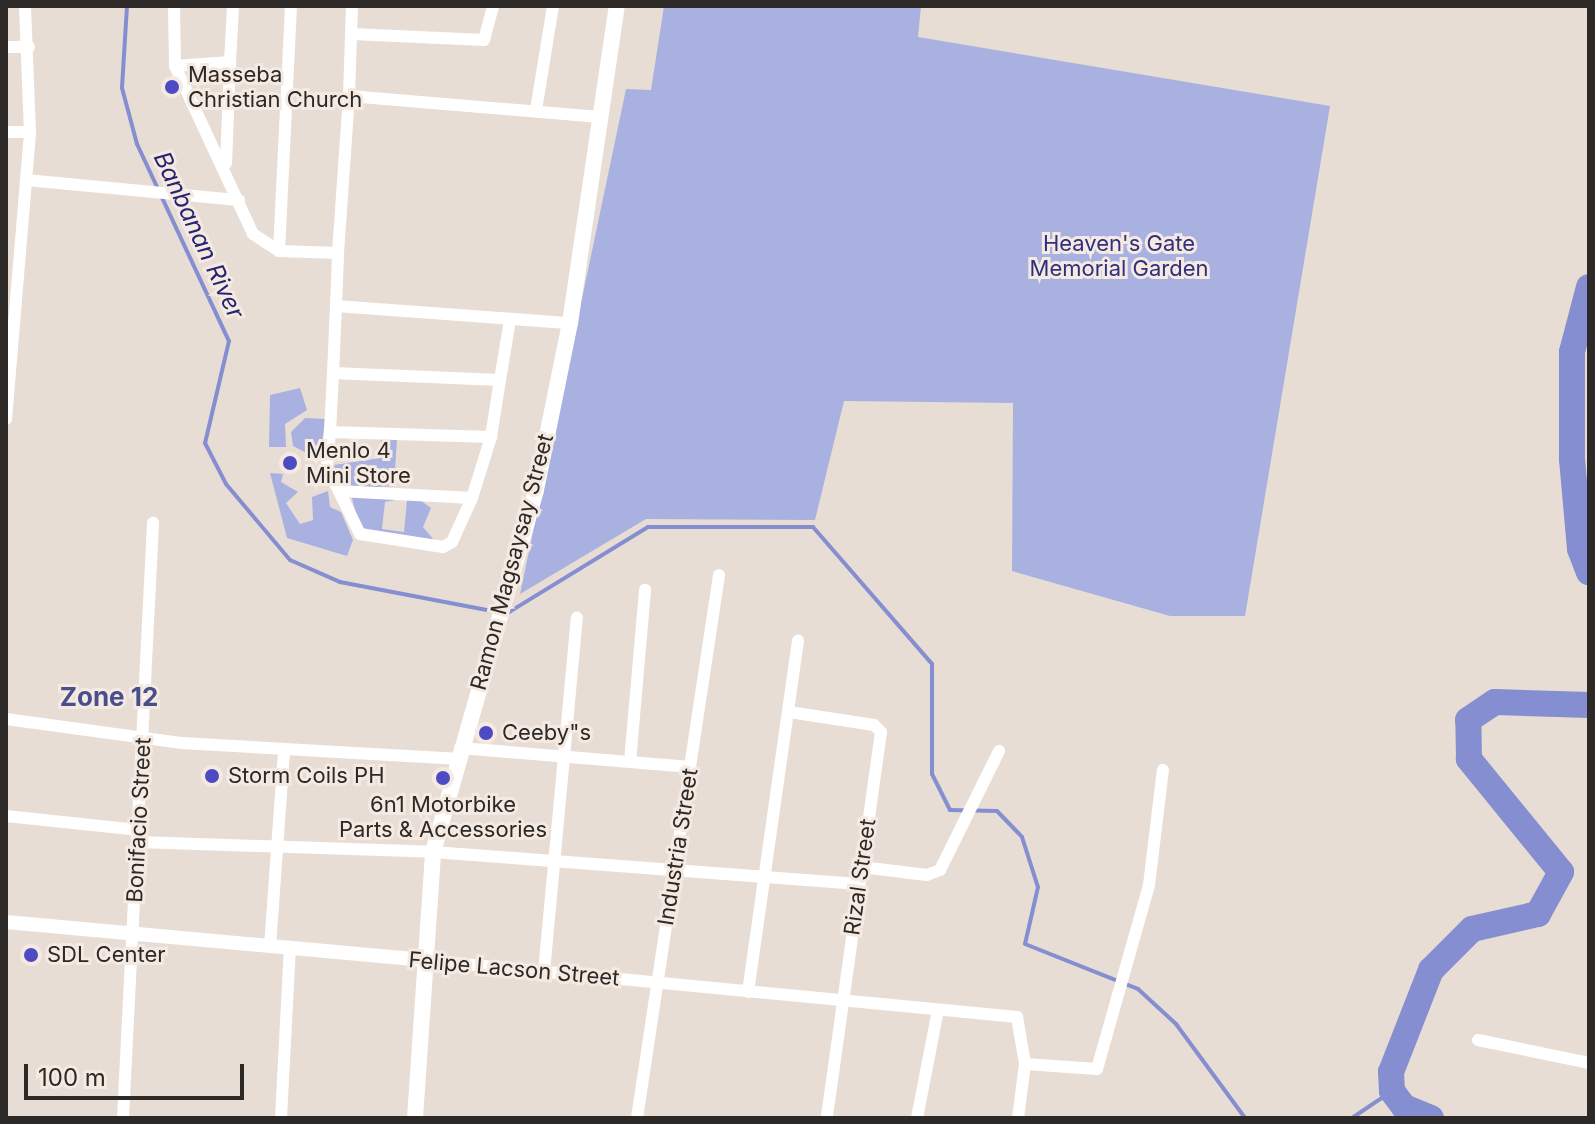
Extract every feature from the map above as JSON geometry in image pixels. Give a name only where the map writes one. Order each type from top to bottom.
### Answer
[{"type":"main road","name":"Ramon Magsaysay Street","points":[[415,1118],[421,960],[433,852],[458,754],[536,490],[570,323],[617,6]]},
{"type":"street","points":[[6,419],[30,132],[25,6]]},
{"type":"street","points":[[174,6],[175,66],[258,241],[279,251],[338,253]]},
{"type":"street","points":[[225,166],[233,6]]},
{"type":"street","points":[[279,251],[291,6]]},
{"type":"street","points":[[352,6],[327,470],[360,534],[443,547],[452,542],[472,498],[491,437],[510,320]]},
{"type":"street","points":[[352,34],[484,40],[493,6]]},
{"type":"street","points":[[536,110],[553,6]]},
{"type":"street","points":[[6,47],[29,47]]},
{"type":"street","points":[[175,66],[230,62]]},
{"type":"street","points":[[349,96],[600,117]]},
{"type":"street","points":[[6,132],[30,132]]},
{"type":"street","points":[[26,180],[239,200]]},
{"type":"street","points":[[336,306],[570,323]]},
{"type":"street","points":[[333,373],[500,380]]},
{"type":"street","points":[[330,432],[491,437]]},
{"type":"street","points":[[339,491],[472,498]]},
{"type":"street","name":"Bonifacio Street","points":[[123,1118],[153,523]]},
{"type":"street","name":"Industria Street","points":[[637,1118],[719,575]]},
{"type":"street","points":[[630,762],[645,590]]},
{"type":"street","points":[[544,972],[577,618]]},
{"type":"street","points":[[748,992],[798,641]]},
{"type":"street","name":"Rizal Street","points":[[789,712],[879,727],[827,1118]]},
{"type":"street","points":[[6,719],[142,738],[284,751],[564,757],[690,767]]},
{"type":"street","points":[[270,947],[284,751]]},
{"type":"street","points":[[862,867],[935,875],[967,820],[999,751]]},
{"type":"street","points":[[1018,1118],[1025,1064],[1096,1072],[1127,976],[1157,844],[1163,770]]},
{"type":"street","points":[[6,816],[139,836],[279,849],[433,852],[859,884]]},
{"type":"street","name":"Felipe Lacson Street","points":[[6,922],[1022,1020],[1025,1064]]},
{"type":"street","points":[[281,1118],[290,948]]},
{"type":"street","points":[[917,1118],[938,1010]]},
{"type":"street","points":[[1478,1040],[1589,1063]]},
{"type":"green space","name":"Heaven's Gate Memorial Garden","points":[[664,6],[921,6],[918,37],[1330,106],[1245,616],[1170,616],[1012,571],[1013,403],[844,401],[815,520],[646,519],[520,594],[626,89],[651,90]]},
{"type":"green space","points":[[300,388],[307,410],[285,424],[286,447],[269,447],[270,395]]},
{"type":"green space","points":[[305,418],[325,419],[320,460],[293,446],[291,432]]},
{"type":"green space","points":[[381,436],[397,439],[394,486],[341,489],[334,465],[381,458]]},
{"type":"green space","points":[[270,473],[283,474],[281,482],[298,492],[286,503],[300,524],[313,520],[312,497],[328,491],[330,507],[341,512],[353,540],[347,556],[287,538]]},
{"type":"green space","points":[[351,495],[405,498],[385,502],[382,529],[404,532],[407,500],[420,500],[431,508],[423,527],[434,540],[361,532]]},
{"type":"waterway","name":"Banbanan River","points":[[127,6],[122,88],[137,144],[229,341],[205,443],[226,484],[290,560],[340,582],[497,612]]},
{"type":"waterway","points":[[1589,287],[1572,352],[1572,459],[1580,549],[1589,572]]},
{"type":"waterway","name":"Banbanan River","points":[[506,614],[648,527],[813,527],[932,664],[932,774],[950,810],[997,811],[1022,837],[1038,887],[1025,944],[1138,989],[1176,1024],[1245,1118]]},
{"type":"waterway","points":[[1431,1118],[1404,1107],[1392,1091],[1391,1072],[1431,970],[1472,929],[1538,914],[1561,872],[1469,759],[1468,720],[1495,702],[1589,705]]},
{"type":"waterway","name":"Banbanan River","points":[[1352,1118],[1392,1091]]},
{"type":"place","name":"Masseba Christian Church","points":[[172,87]]},
{"type":"place","name":"Menlo 4 Mini Store","points":[[290,463]]},
{"type":"place","name":"Ceeby\"s","points":[[486,733]]},
{"type":"place","name":"Storm Coils PH","points":[[212,776]]},
{"type":"place","name":"6n1 Motorbike Parts & Accessories","points":[[443,778]]},
{"type":"place","name":"SDL Center","points":[[31,955]]},
{"type":"district","name":"Zone 12","points":[[109,697]]}]
